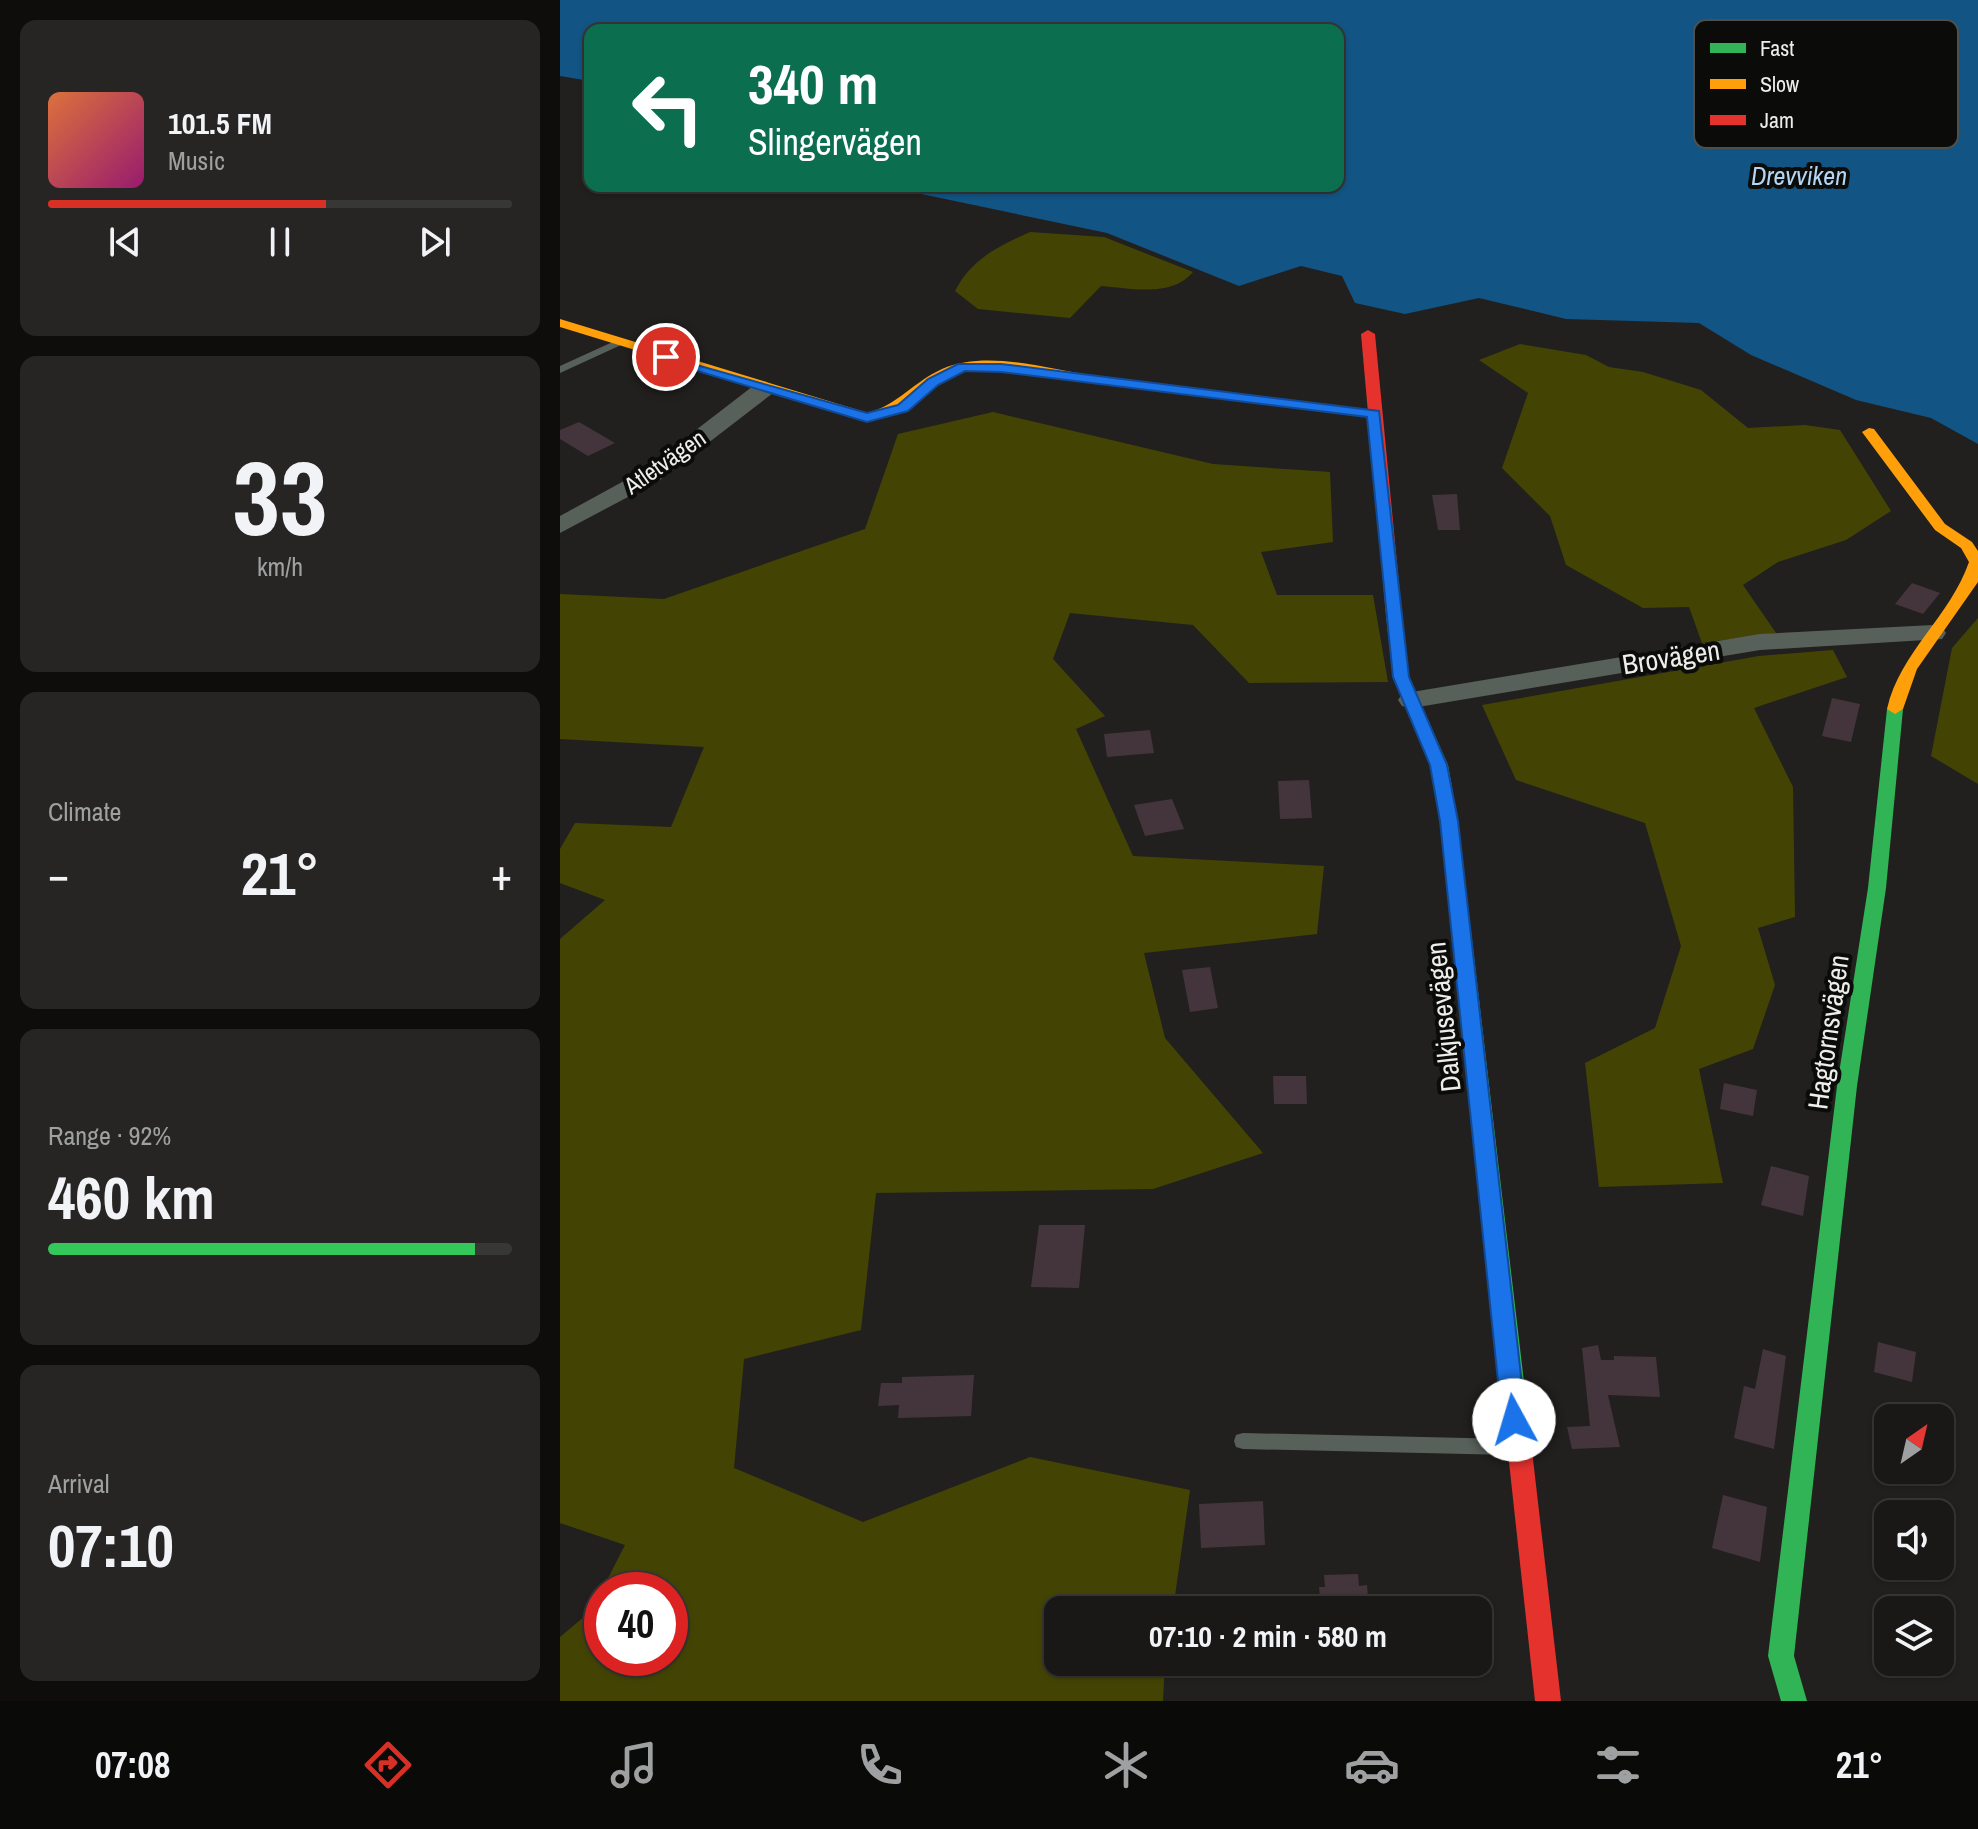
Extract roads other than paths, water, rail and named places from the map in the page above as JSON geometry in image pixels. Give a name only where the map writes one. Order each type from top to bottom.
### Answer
[{"type":"street","points":[[560,323],[617,343],[867,417],[903,408],[933,382],[962,367],[1001,368],[1374,414]]},
{"type":"street","name":"Dalkjusevägen","points":[[1368,334],[1401,677],[1439,765],[1449,821],[1517,1448],[1548,1701]]},
{"type":"street","name":"Atletvägen","points":[[560,526],[652,475],[765,388]]},
{"type":"street","name":"Hagtornsvägen","points":[[1794,1701],[1781,1656],[1847,1086],[1877,888],[1897,691],[1933,633],[1972,585],[1977,562],[1967,545],[1940,527],[1869,432]]},
{"type":"street","name":"Brovägen","points":[[1412,700],[1760,642],[1933,633]]},
{"type":"lane","points":[[560,370],[617,343]]},
{"type":"lane","points":[[1243,1441],[1517,1448]]},
{"type":"water","name":"Drevviken","points":[[560,0],[1978,0],[1978,444],[1931,418],[1856,400],[1751,355],[1699,323],[1566,319],[1479,298],[1405,314],[1355,303],[1342,276],[1301,266],[1239,286],[1107,233],[912,192],[1344,192],[1344,24],[584,24],[584,80],[560,76]]}]
